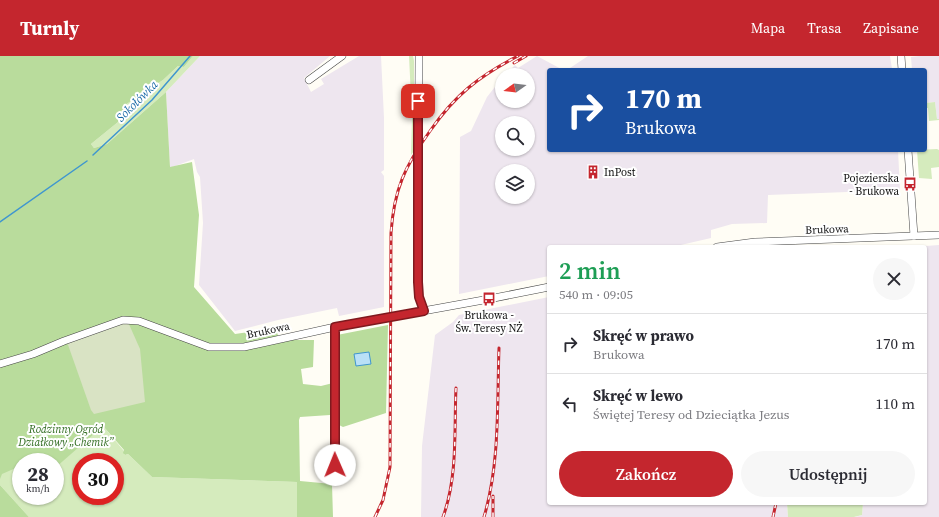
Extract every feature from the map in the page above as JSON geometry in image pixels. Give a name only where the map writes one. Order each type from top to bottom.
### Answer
[{"type":"street","points":[[308,80],[342,56]]},
{"type":"street","points":[[419,56],[418,282],[419,297],[424,311]]},
{"type":"street","points":[[901,56],[902,68]]},
{"type":"street","points":[[908,152],[914,236]]},
{"type":"street","name":"Brukowa","points":[[732,245],[755,242],[939,235]]},
{"type":"street","name":"Brukowa","points":[[0,364],[33,354],[64,341],[123,320],[138,321],[209,347],[244,347],[335,327],[547,287]]},
{"type":"street","points":[[335,327],[335,479]]},
{"type":"shaded area","points":[[200,56],[330,56],[304,78],[311,92],[324,84],[321,79],[359,56],[381,56],[384,118],[384,170],[381,172],[384,176],[384,307],[339,316],[337,308],[278,320],[235,331],[199,285],[203,223],[200,177],[197,172],[194,159],[170,168],[166,92]]},
{"type":"shaded area","points":[[537,56],[559,68],[547,68],[547,152],[898,152],[900,190],[768,195],[767,223],[732,224],[711,230],[711,238],[681,245],[547,245],[547,276],[459,294],[460,137],[471,131],[487,97],[495,87],[495,108],[535,108],[535,68],[518,68]]},
{"type":"shaded area","points":[[588,56],[890,56],[892,68],[570,68]]},
{"type":"shaded area","points":[[939,56],[939,119],[937,119],[935,102],[927,103],[927,68],[912,68],[911,57]]},
{"type":"shaded area","points":[[939,245],[939,517],[855,517],[862,515],[863,505],[927,505],[927,246]]},
{"type":"shaded area","points":[[547,297],[547,505],[787,505],[788,517],[421,517],[422,446],[435,335],[453,322],[459,315]]},
{"type":"green space","points":[[0,56],[193,56],[184,67],[178,66],[163,80],[125,105],[127,111],[123,118],[91,144],[94,148],[107,144],[166,92],[170,167],[192,162],[199,215],[194,287],[235,334],[276,328],[279,340],[314,340],[313,367],[301,369],[303,384],[321,386],[337,382],[337,335],[388,325],[386,413],[343,427],[337,424],[337,419],[330,415],[300,417],[300,481],[332,484],[333,517],[297,517],[297,482],[152,477],[128,454],[125,455],[123,453],[124,450],[103,426],[64,460],[64,453],[12,453],[12,470],[2,474],[0,479]]},
{"type":"green space","points":[[193,56],[200,56],[166,92],[107,144],[94,148],[91,144],[123,118],[125,105],[163,80],[178,66],[184,67]]},
{"type":"green space","points":[[409,56],[413,56],[414,61],[414,151],[411,155],[412,118]]},
{"type":"green space","points":[[935,102],[937,119],[939,120],[929,121],[927,103]]},
{"type":"green space","points":[[927,150],[939,150],[939,167],[931,168],[932,179],[919,178],[917,152],[927,152]]},
{"type":"green space","points":[[128,322],[140,349],[145,402],[94,414],[91,410],[67,342],[111,326]]},
{"type":"green space","name":"Rodzinny Ogród Działkowy „Chemik”","points":[[0,425],[103,426],[124,451],[124,453],[72,453],[72,505],[124,505],[124,454],[128,454],[152,477],[297,482],[297,517],[29,517],[18,505],[64,505],[64,453],[12,453],[12,498],[0,485]]},
{"type":"green space","points":[[0,485],[12,498],[12,505],[18,505],[29,517],[0,517]]},
{"type":"green space","points":[[787,505],[863,505],[862,515],[854,517],[788,517]]},
{"type":"water","points":[[369,352],[371,364],[356,366],[354,354]]},
{"type":"waterway","name":"Sokołówka","points":[[93,155],[152,100],[190,56]]},
{"type":"waterway","name":"Sokołówka","points":[[0,222],[87,161]]},
{"type":"railway","points":[[375,517],[383,500],[390,467],[391,233],[398,191],[407,167],[439,118],[459,97],[480,79],[504,63],[518,56]]},
{"type":"railway","points":[[514,63],[526,56]]},
{"type":"railway","points":[[484,517],[493,476],[497,433],[499,348]]},
{"type":"railway","points":[[443,517],[448,501],[453,469],[456,388]]},
{"type":"railway","points":[[493,496],[493,517]]},
{"type":"railway","points":[[773,517],[776,505]]},
{"type":"place","name":"InPost","points":[[593,172]]},
{"type":"place","name":"Pojezierska - Brukowa","points":[[910,184]]},
{"type":"place","name":"Brukowa - Św. Teresy NŻ","points":[[489,299]]},
{"type":"route","points":[[335,465],[335,327],[424,311],[419,297],[418,282],[418,101]]}]
